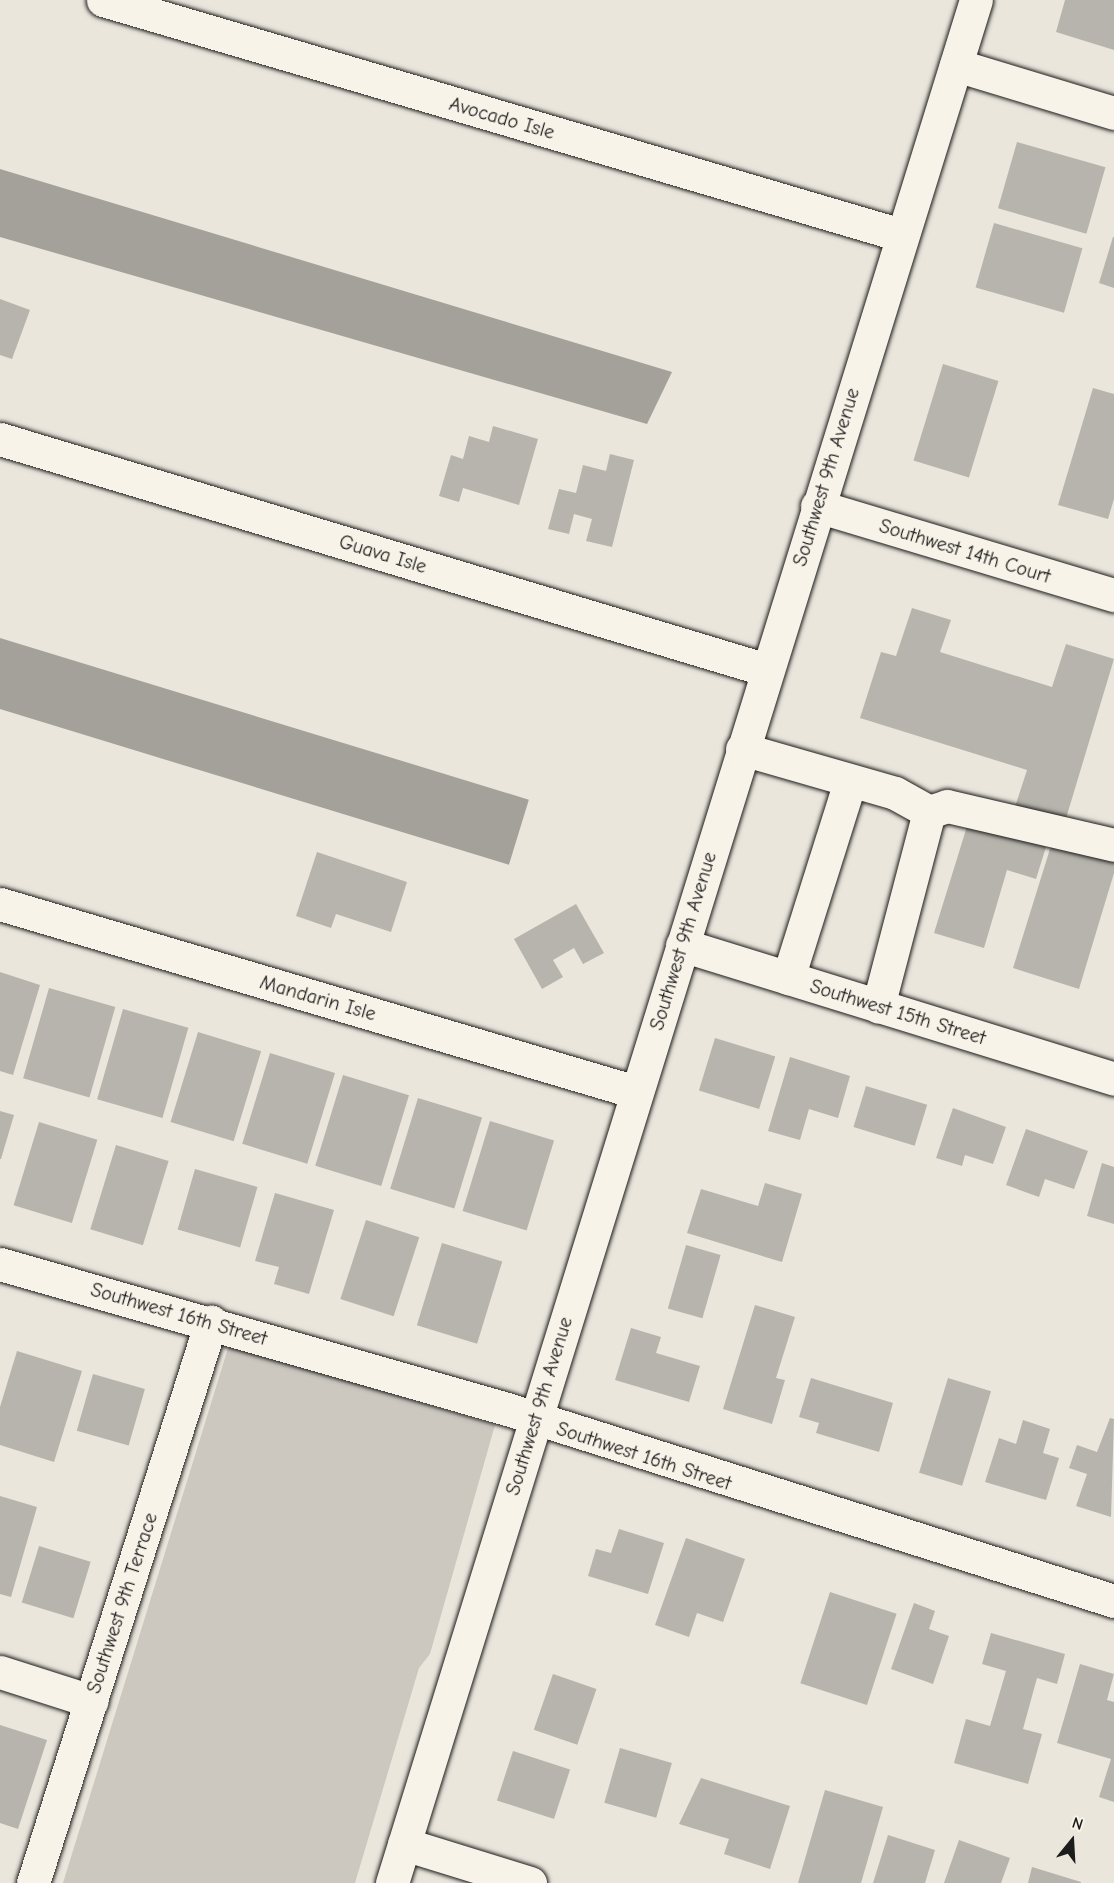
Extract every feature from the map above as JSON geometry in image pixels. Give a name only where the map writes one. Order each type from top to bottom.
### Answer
[{"type":"street","name":"Avocado Isle","points":[[103,0],[901,235]]},
{"type":"street","name":"Southwest 9th Avenue","points":[[392,1883],[901,235],[976,0]]},
{"type":"street","points":[[956,65],[1114,113]]},
{"type":"street","name":"Guava Isle","points":[[0,439],[767,670]]},
{"type":"street","name":"Southwest 14th Court","points":[[817,506],[1114,595]]},
{"type":"street","points":[[742,749],[895,793],[929,812],[947,806],[1114,845]]},
{"type":"street","points":[[788,978],[850,781]]},
{"type":"street","points":[[878,1006],[929,812]]},
{"type":"street","name":"Mandarin Isle","points":[[0,904],[636,1092]]},
{"type":"street","name":"Southwest 15th Street","points":[[682,945],[1114,1079]]},
{"type":"street","name":"Southwest 16th Street","points":[[0,1264],[212,1322],[535,1420],[1114,1601]]},
{"type":"street","name":"Southwest 9th Terrace","points":[[33,1883],[212,1322]]},
{"type":"street","points":[[0,1672],[91,1701]]},
{"type":"street","points":[[404,1844],[530,1883]]},
{"type":"shaded area","points":[[0,169],[672,372],[647,424],[0,237]]},
{"type":"shaded area","points":[[0,638],[529,800],[509,865],[0,709]]},
{"type":"shaded area","points":[[229,1345],[495,1425],[430,1654],[419,1668],[355,1883],[63,1883]]},
{"type":"building","points":[[1065,0],[1114,0],[1114,50],[1056,32]]},
{"type":"building","points":[[1017,142],[1105,167],[1086,234],[998,208]]},
{"type":"building","points":[[994,223],[1082,248],[1064,313],[976,287]]},
{"type":"building","points":[[1114,237],[1114,288],[1099,283]]},
{"type":"building","points":[[0,299],[30,310],[12,359],[0,355]]},
{"type":"building","points":[[943,364],[998,381],[969,478],[913,461]]},
{"type":"building","points":[[1093,388],[1114,394],[1114,499],[1108,519],[1058,505]]},
{"type":"building","points":[[493,426],[538,439],[519,505],[463,488],[459,502],[439,496],[451,455],[463,459],[469,436],[489,442]]},
{"type":"building","points":[[610,454],[634,460],[612,547],[586,541],[592,519],[574,514],[569,534],[548,529],[559,489],[576,493],[583,465],[606,471]]},
{"type":"building","points":[[912,608],[951,620],[940,652],[1052,687],[1066,644],[1114,659],[1064,825],[1014,810],[1027,770],[860,718],[881,652],[896,656]]},
{"type":"building","points":[[968,823],[1046,847],[1036,879],[1007,870],[984,948],[934,933]]},
{"type":"building","points":[[1054,836],[1114,854],[1114,873],[1079,989],[1013,968]]},
{"type":"building","points":[[317,852],[407,882],[391,932],[336,914],[331,928],[296,916]]},
{"type":"building","points":[[576,904],[604,953],[583,964],[574,948],[553,960],[563,977],[542,989],[514,939]]},
{"type":"building","points":[[0,972],[40,985],[13,1075],[0,1071]]},
{"type":"building","points":[[49,988],[115,1007],[89,1097],[23,1078]]},
{"type":"building","points":[[123,1009],[188,1028],[162,1118],[97,1099]]},
{"type":"building","points":[[198,1032],[261,1051],[234,1141],[171,1122]]},
{"type":"building","points":[[715,1038],[775,1056],[759,1109],[699,1091]]},
{"type":"building","points":[[270,1053],[335,1073],[307,1164],[242,1144]]},
{"type":"building","points":[[790,1057],[850,1076],[838,1118],[809,1109],[800,1140],[768,1131]]},
{"type":"building","points":[[343,1075],[409,1095],[381,1186],[315,1166]]},
{"type":"building","points":[[866,1086],[927,1105],[915,1146],[853,1127]]},
{"type":"building","points":[[418,1098],[482,1118],[454,1208],[390,1189]]},
{"type":"building","points":[[953,1108],[1006,1127],[993,1164],[965,1155],[962,1166],[936,1158]]},
{"type":"building","points":[[0,1111],[14,1115],[1,1159],[0,1159]]},
{"type":"building","points":[[490,1121],[554,1141],[527,1230],[463,1211]]},
{"type":"building","points":[[39,1122],[97,1140],[72,1223],[14,1205]]},
{"type":"building","points":[[1026,1129],[1088,1151],[1074,1189],[1045,1179],[1039,1197],[1006,1185]]},
{"type":"building","points":[[116,1145],[169,1161],[143,1245],[90,1229]]},
{"type":"building","points":[[1102,1163],[1114,1167],[1114,1224],[1087,1216]]},
{"type":"building","points":[[195,1169],[257,1187],[240,1247],[178,1230]]},
{"type":"building","points":[[765,1183],[802,1194],[782,1262],[687,1233],[701,1189],[758,1206]]},
{"type":"building","points":[[275,1193],[334,1210],[309,1294],[274,1284],[279,1267],[255,1261]]},
{"type":"building","points":[[366,1220],[419,1237],[394,1316],[340,1299]]},
{"type":"building","points":[[442,1243],[502,1261],[477,1344],[417,1325]]},
{"type":"building","points":[[686,1245],[721,1255],[702,1318],[668,1308]]},
{"type":"building","points":[[755,1305],[795,1317],[776,1378],[785,1380],[772,1424],[723,1409]]},
{"type":"building","points":[[631,1328],[661,1337],[656,1353],[700,1366],[689,1402],[615,1380]]},
{"type":"building","points":[[17,1351],[82,1371],[54,1462],[0,1445],[0,1407]]},
{"type":"building","points":[[93,1374],[145,1389],[129,1446],[77,1431]]},
{"type":"building","points":[[811,1378],[893,1403],[879,1452],[816,1433],[819,1423],[799,1417]]},
{"type":"building","points":[[948,1378],[991,1391],[962,1486],[919,1473]]},
{"type":"building","points":[[1110,1418],[1114,1419],[1111,1517],[1076,1506],[1087,1474],[1069,1468],[1077,1445],[1097,1452]]},
{"type":"building","points":[[1023,1420],[1050,1429],[1043,1453],[1059,1458],[1046,1500],[985,1482],[999,1438],[1016,1444]]},
{"type":"building","points":[[0,1496],[37,1507],[11,1597],[0,1594]]},
{"type":"building","points":[[619,1529],[664,1543],[648,1594],[588,1576],[596,1549],[611,1553]]},
{"type":"building","points":[[686,1538],[745,1559],[723,1622],[697,1613],[689,1637],[655,1625]]},
{"type":"building","points":[[39,1546],[91,1562],[73,1618],[22,1602]]},
{"type":"building","points":[[830,1592],[897,1614],[867,1705],[800,1683]]},
{"type":"building","points":[[914,1603],[935,1611],[929,1629],[949,1636],[933,1684],[891,1669]]},
{"type":"building","points":[[991,1633],[1065,1654],[1057,1684],[1037,1678],[1023,1729],[1042,1734],[1028,1784],[954,1763],[966,1719],[990,1726],[1006,1671],[982,1664]]},
{"type":"building","points":[[1080,1664],[1114,1674],[1107,1700],[1114,1702],[1114,1802],[1099,1797],[1111,1759],[1057,1743]]},
{"type":"building","points":[[553,1674],[596,1689],[577,1745],[534,1730]]},
{"type":"building","points":[[0,1725],[47,1740],[18,1829],[0,1823]]},
{"type":"building","points":[[620,1748],[672,1763],[656,1818],[604,1803]]},
{"type":"building","points":[[513,1751],[570,1770],[554,1819],[497,1800]]},
{"type":"building","points":[[701,1778],[790,1806],[770,1869],[724,1854],[729,1839],[679,1824]]},
{"type":"building","points":[[825,1790],[883,1807],[861,1883],[798,1883]]},
{"type":"building","points":[[888,1835],[935,1850],[925,1883],[873,1883]]},
{"type":"building","points":[[959,1840],[1010,1858],[1001,1883],[944,1883]]},
{"type":"building","points":[[1032,1867],[1081,1882],[1081,1883],[1028,1883]]}]
